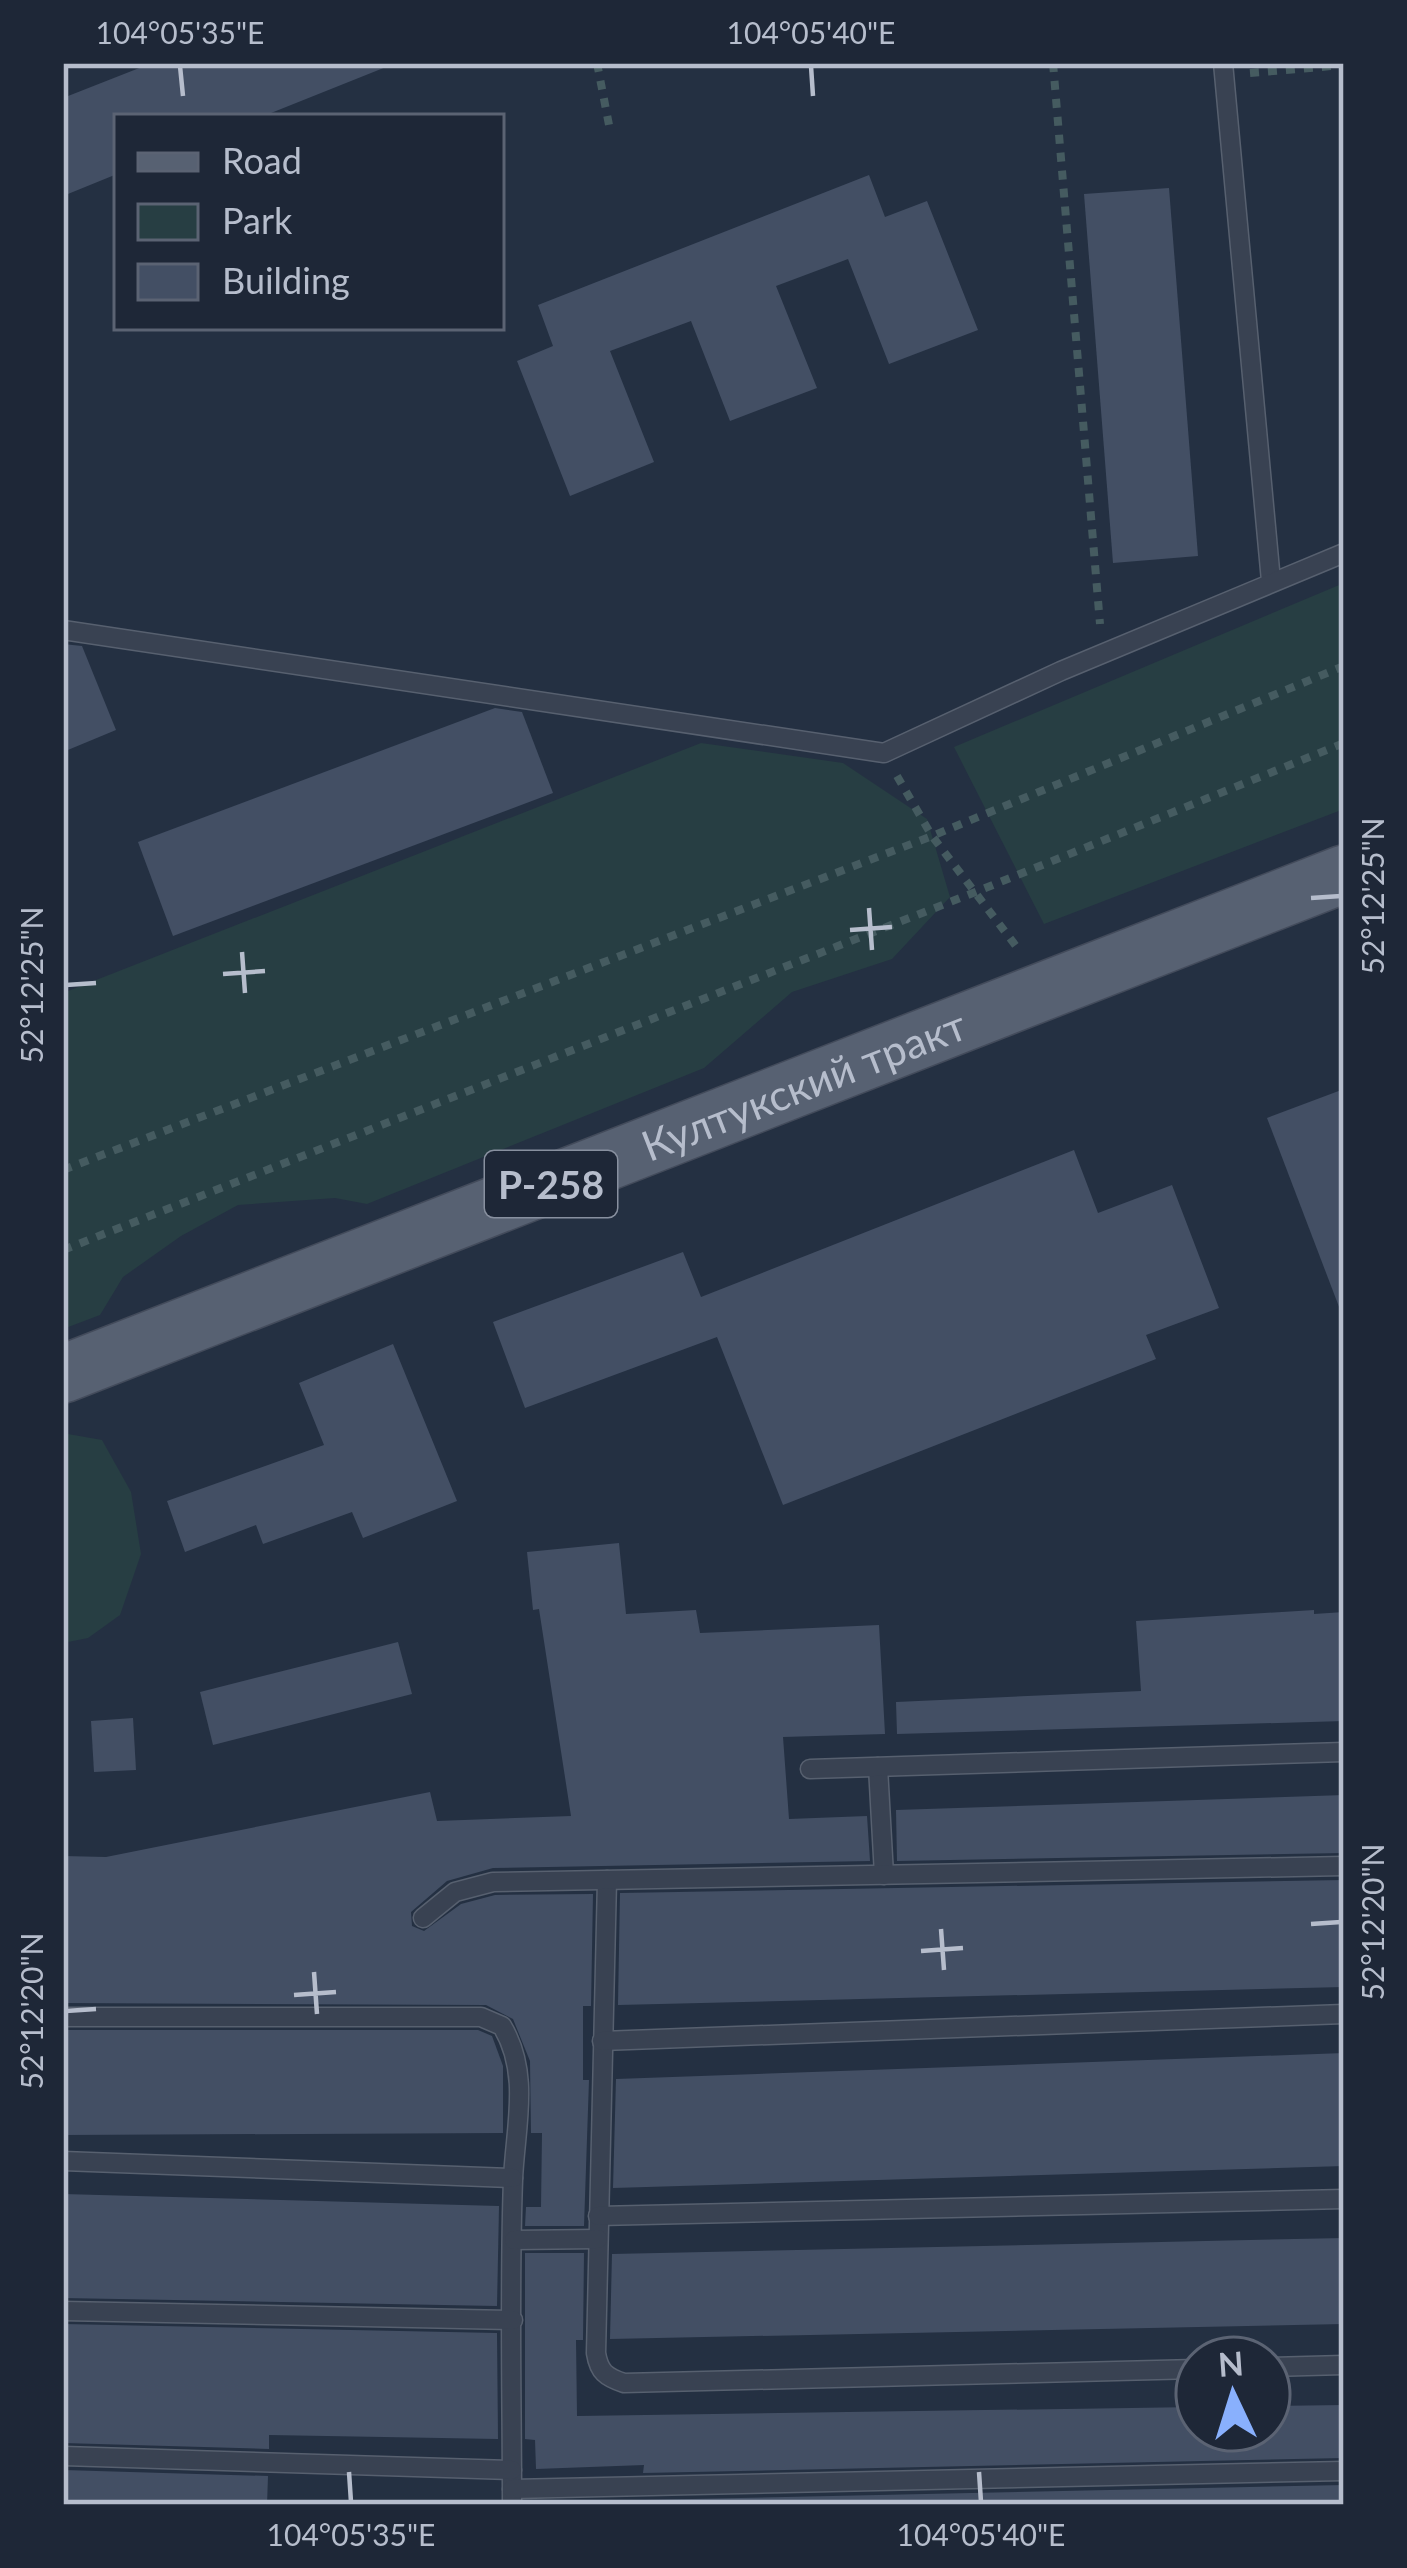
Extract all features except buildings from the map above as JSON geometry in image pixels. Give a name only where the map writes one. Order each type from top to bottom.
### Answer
[{"type":"main road","name":"Култукский тракт","points":[[63,1374],[1344,874]]},
{"type":"lane","points":[[1225,69],[1271,580]]},
{"type":"lane","points":[[63,630],[884,753],[1271,580],[1344,554]]},
{"type":"lane","points":[[810,1769],[1344,1752]]},
{"type":"lane","points":[[878,1767],[884,1875]]},
{"type":"lane","points":[[423,1918],[470,1886],[1344,1866]]},
{"type":"lane","points":[[608,1880],[598,2368],[609,2379],[623,2384],[1173,2369]]},
{"type":"lane","points":[[602,2041],[1344,2014]]},
{"type":"lane","points":[[63,2017],[494,2020],[510,2038],[521,2117],[513,2178],[512,2488]]},
{"type":"lane","points":[[63,2161],[513,2178]]},
{"type":"lane","points":[[598,2216],[1344,2200]]},
{"type":"lane","points":[[514,2240],[598,2239]]},
{"type":"lane","points":[[63,2312],[513,2320]]},
{"type":"lane","points":[[1293,2366],[1344,2365]]},
{"type":"lane","points":[[63,2456],[512,2488],[1344,2471]]},
{"type":"path","points":[[597,63],[610,125]]},
{"type":"path","points":[[1053,63],[1102,654]]},
{"type":"path","points":[[1225,69],[1344,65]]},
{"type":"path","points":[[63,1170],[932,836],[1344,666]]},
{"type":"path","points":[[63,1250],[973,893],[1344,742]]},
{"type":"path","points":[[884,753],[932,836],[1020,951]]},
{"type":"green space","points":[[1344,583],[1344,809],[1044,924],[954,747]]},
{"type":"green space","points":[[701,743],[843,763],[927,819],[950,897],[892,959],[792,992],[704,1068],[367,1204],[335,1198],[238,1205],[181,1236],[123,1277],[100,1315],[63,1329],[63,993]]},
{"type":"green space","points":[[63,1435],[102,1440],[131,1492],[141,1554],[120,1615],[88,1638],[63,1643]]}]
